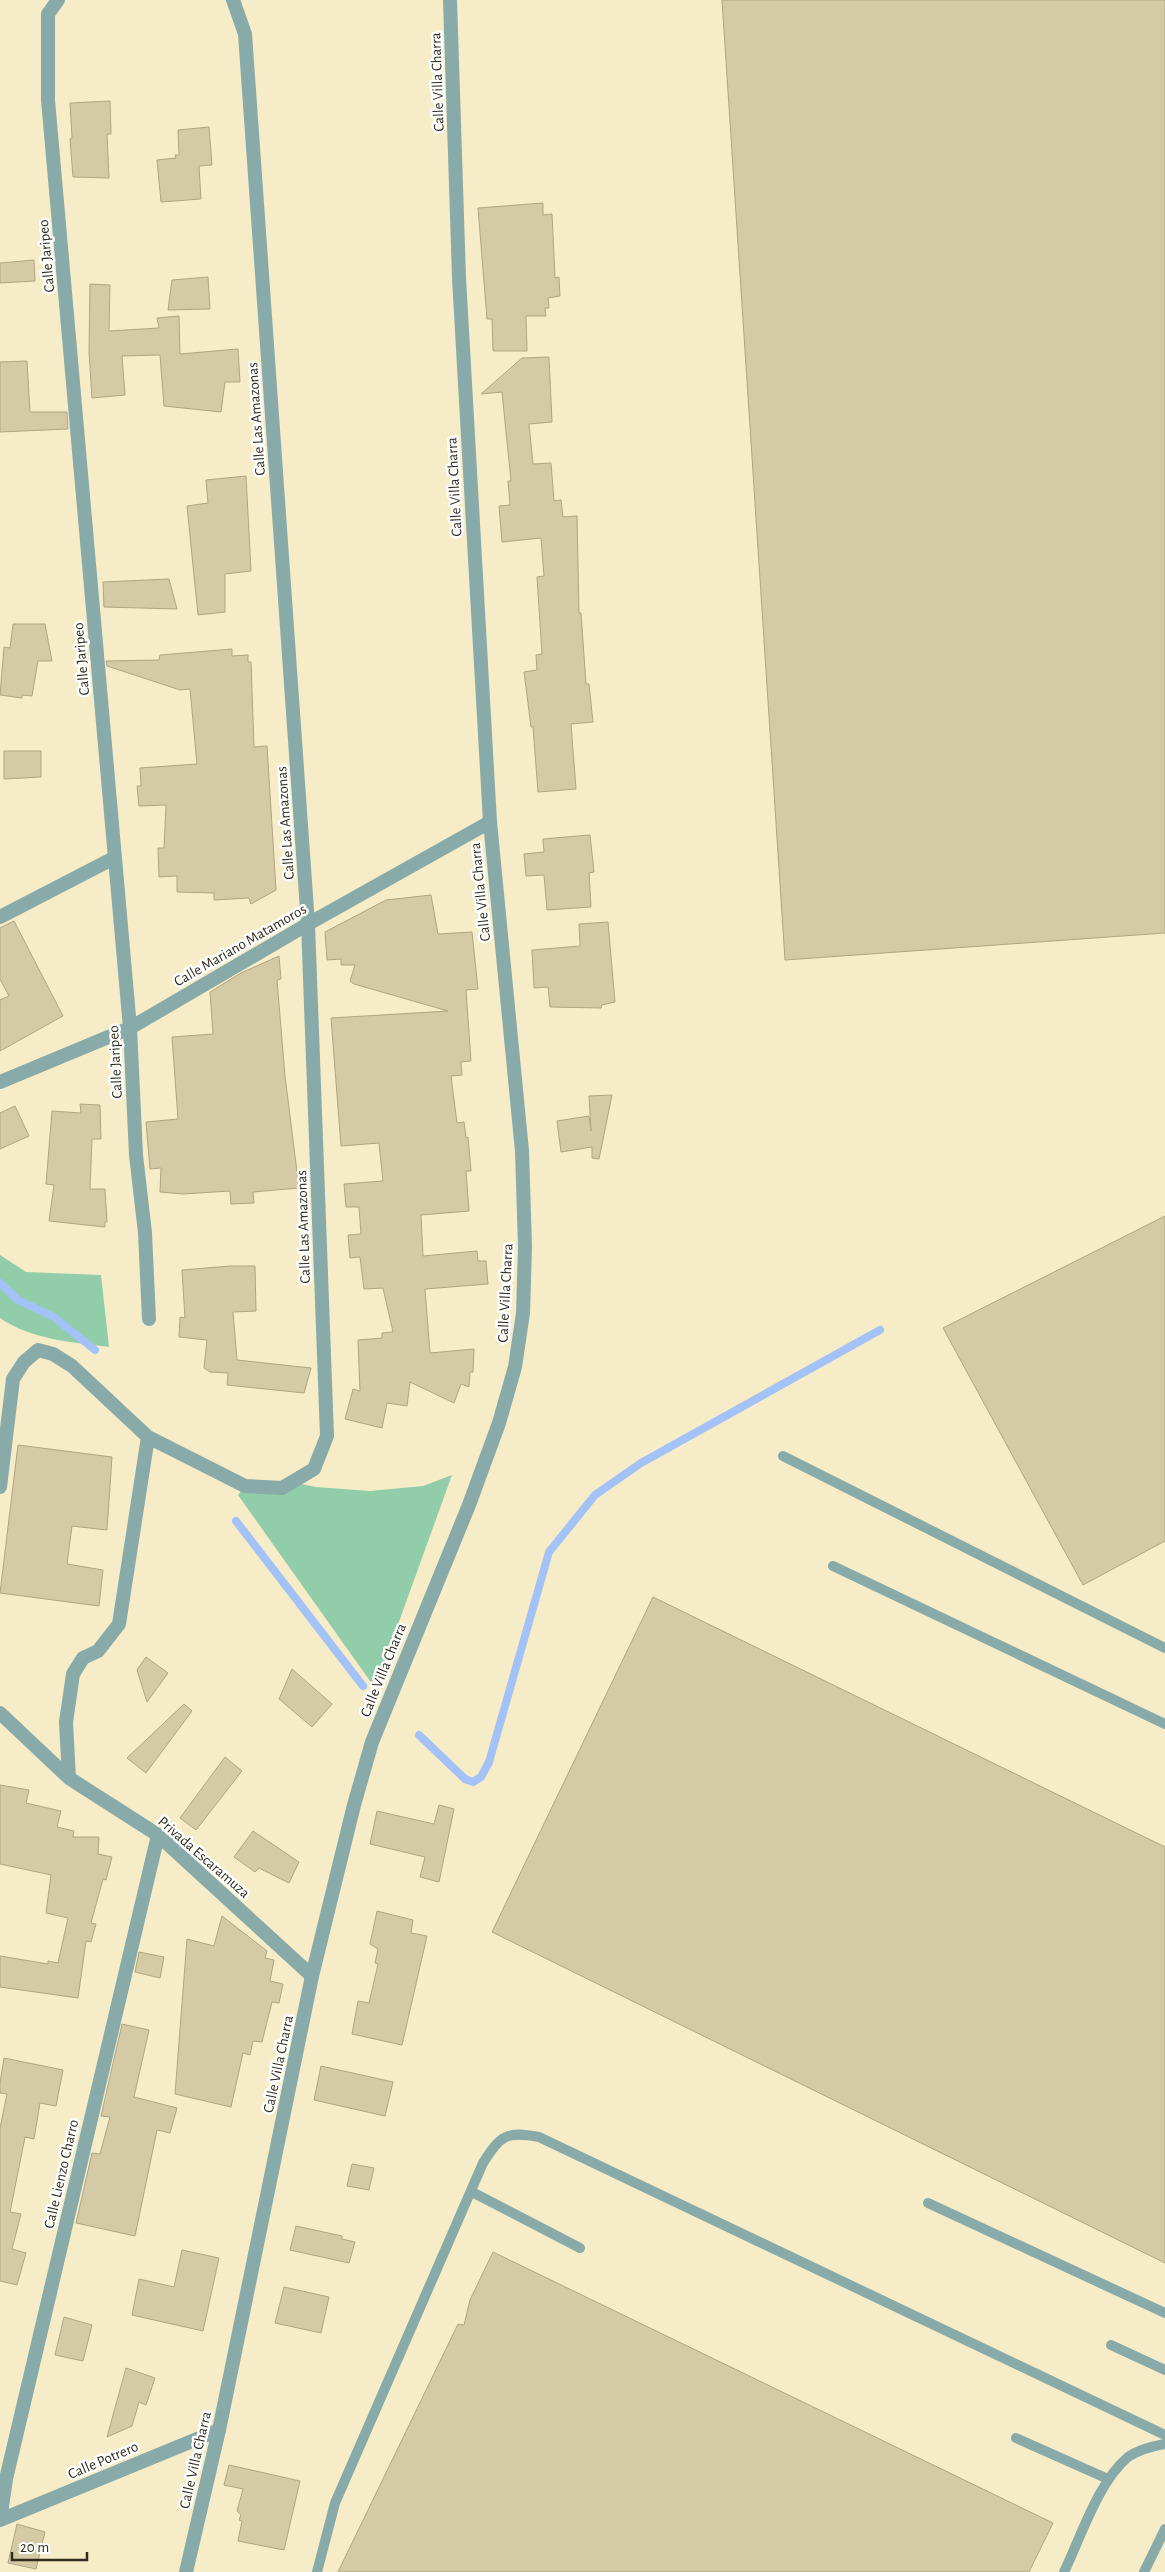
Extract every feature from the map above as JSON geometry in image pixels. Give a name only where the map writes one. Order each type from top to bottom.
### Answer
[{"type":"street","name":"Calle Jaripeo","points":[[58,0],[48,14],[48,100],[130,1028],[136,1155],[145,1233],[149,1319]]},
{"type":"street","name":"Calle Las Amazonas","points":[[1,1465],[13,1379],[24,1362],[38,1350],[53,1354],[72,1366],[148,1437],[245,1486],[282,1488],[314,1469],[327,1436],[308,924],[245,34],[233,0]]},
{"type":"street","name":"Calle Villa Charra","points":[[186,2572],[219,2430],[312,1976],[372,1742],[469,1505],[499,1423],[516,1367],[523,1313],[525,1247],[522,1151],[490,822],[459,278],[450,0]]},
{"type":"street","name":"Calle Mariano Matamoros","points":[[0,1082],[130,1028],[308,924],[490,822]]},
{"type":"street","points":[[0,917],[114,858]]},
{"type":"street","points":[[70,1778],[66,1722],[73,1674],[83,1658],[98,1651],[119,1624],[148,1437]]},
{"type":"street","points":[[0,1487],[1,1465]]},
{"type":"street","name":"Privada Escaramuza","points":[[0,1713],[70,1778],[158,1835],[312,1976]]},
{"type":"street","name":"Calle Lienzo Charro","points":[[0,2520],[3,2476],[158,1835]]},
{"type":"street","name":"Calle Potrero","points":[[0,2520],[219,2430]]},
{"type":"lane","points":[[783,1456],[1165,1648]]},
{"type":"lane","points":[[833,1566],[1165,1724]]},
{"type":"lane","points":[[317,2572],[335,2503],[483,2163],[496,2142],[516,2133],[539,2137],[1165,2435]]},
{"type":"lane","points":[[472,2192],[580,2248]]},
{"type":"lane","points":[[928,2203],[1165,2313]]},
{"type":"lane","points":[[1112,2345],[1165,2370]]},
{"type":"lane","points":[[1016,2438],[1108,2480]]},
{"type":"lane","points":[[1064,2572],[1108,2480],[1129,2456],[1153,2446],[1165,2444]]},
{"type":"lane","points":[[1144,2572],[1165,2529]]},
{"type":"green space","points":[[0,1255],[26,1272],[101,1275],[109,1347],[39,1336],[0,1318]]},
{"type":"green space","points":[[452,1475],[375,1688],[238,1495],[245,1486],[292,1482],[316,1487],[370,1491],[423,1486]]},
{"type":"building","points":[[722,0],[1165,0],[1165,933],[785,960]]},
{"type":"building","points":[[110,101],[111,134],[107,134],[109,178],[73,177],[70,103]]},
{"type":"building","points":[[209,127],[212,165],[199,166],[201,199],[161,202],[157,160],[176,158],[175,155],[179,155],[178,130]]},
{"type":"building","points":[[543,203],[543,215],[552,214],[555,278],[559,277],[560,296],[548,298],[549,308],[545,308],[546,316],[526,316],[527,351],[493,351],[492,319],[487,319],[478,208]]},
{"type":"building","points":[[34,260],[35,281],[0,283],[0,263]]},
{"type":"building","points":[[208,277],[210,309],[168,310],[172,280]]},
{"type":"building","points":[[90,284],[110,285],[109,331],[159,328],[157,318],[179,316],[180,354],[238,349],[240,382],[225,382],[221,412],[164,406],[160,355],[122,356],[125,395],[92,398],[89,352]]},
{"type":"building","points":[[549,357],[552,422],[529,424],[533,464],[551,463],[554,501],[561,500],[563,517],[577,516],[579,613],[581,613],[586,684],[589,684],[593,722],[571,724],[576,789],[538,792],[533,727],[531,727],[524,672],[537,670],[536,655],[542,654],[537,577],[544,576],[541,538],[502,542],[499,506],[510,505],[508,481],[511,481],[502,392],[481,394],[522,358]]},
{"type":"building","points":[[27,361],[30,412],[67,412],[68,429],[0,432],[0,362]]},
{"type":"building","points":[[246,476],[251,571],[225,574],[225,612],[198,615],[187,506],[208,503],[206,480]]},
{"type":"building","points":[[169,579],[177,609],[104,607],[103,582]]},
{"type":"building","points":[[13,624],[45,624],[52,661],[38,661],[32,696],[22,695],[22,698],[0,695],[4,647],[10,648]]},
{"type":"building","points":[[232,649],[232,656],[248,655],[248,662],[251,662],[254,747],[267,746],[276,890],[251,904],[249,898],[214,900],[214,893],[177,892],[177,876],[159,877],[158,848],[164,848],[166,805],[139,806],[137,786],[141,786],[140,768],[197,764],[190,689],[180,690],[107,666],[106,661],[159,660],[160,655]]},
{"type":"building","points":[[4,751],[41,751],[41,777],[4,779]]},
{"type":"building","points":[[590,835],[594,872],[589,873],[591,907],[547,910],[544,875],[526,876],[524,854],[544,852],[543,839]]},
{"type":"building","points":[[431,895],[438,934],[472,932],[478,989],[466,990],[471,1061],[461,1062],[462,1075],[451,1076],[457,1123],[464,1122],[466,1138],[468,1137],[471,1171],[466,1171],[469,1211],[421,1215],[423,1256],[477,1251],[478,1261],[486,1261],[488,1284],[425,1289],[430,1353],[474,1349],[473,1372],[470,1372],[469,1387],[461,1384],[454,1403],[410,1382],[407,1406],[387,1403],[382,1428],[345,1419],[353,1389],[360,1391],[358,1340],[382,1338],[382,1333],[393,1332],[383,1288],[364,1289],[360,1257],[350,1258],[348,1235],[361,1234],[359,1207],[346,1207],[344,1184],[383,1181],[379,1143],[341,1146],[331,1018],[448,1011],[354,984],[350,981],[355,965],[341,965],[341,959],[327,960],[325,932],[386,900]]},
{"type":"building","points":[[14,921],[63,1016],[0,1051],[0,1000],[9,996],[0,979],[0,928]]},
{"type":"building","points":[[608,922],[615,1002],[602,1005],[601,1008],[550,1007],[548,987],[534,988],[532,950],[580,946],[579,924]]},
{"type":"building","points":[[279,956],[281,979],[277,980],[285,1076],[299,1188],[253,1192],[254,1203],[231,1204],[230,1191],[183,1194],[160,1192],[161,1168],[150,1169],[146,1122],[178,1119],[172,1037],[213,1034],[210,992],[241,973]]},
{"type":"building","points":[[612,1095],[599,1159],[592,1158],[592,1147],[561,1152],[557,1121],[589,1116],[591,1131],[589,1096]]},
{"type":"building","points":[[80,1104],[100,1105],[101,1139],[92,1139],[90,1189],[105,1189],[107,1222],[105,1222],[105,1227],[49,1221],[54,1185],[46,1184],[52,1111],[81,1113]]},
{"type":"building","points":[[15,1106],[29,1136],[0,1149],[0,1113]]},
{"type":"building","points":[[1165,1216],[1165,1541],[1083,1585],[943,1328]]},
{"type":"building","points":[[255,1266],[256,1311],[233,1312],[237,1360],[311,1368],[304,1393],[227,1385],[228,1373],[210,1372],[204,1368],[207,1340],[179,1337],[180,1317],[185,1318],[182,1270]]},
{"type":"building","points":[[18,1445],[112,1457],[107,1530],[72,1526],[67,1564],[103,1570],[99,1606],[0,1593]]},
{"type":"building","points":[[653,1597],[1165,1847],[1165,2263],[492,1932]]},
{"type":"building","points":[[146,1657],[168,1673],[147,1702],[137,1670]]},
{"type":"building","points":[[292,1669],[332,1704],[312,1727],[279,1699]]},
{"type":"building","points":[[184,1704],[192,1711],[146,1773],[127,1758]]},
{"type":"building","points":[[225,1757],[242,1771],[196,1830],[180,1818]]},
{"type":"building","points":[[0,1785],[29,1790],[26,1803],[61,1811],[57,1827],[74,1831],[73,1837],[99,1837],[98,1854],[112,1857],[106,1880],[103,1879],[91,1923],[96,1924],[91,1942],[86,1941],[78,1998],[0,1987],[0,1956],[48,1964],[48,1961],[58,1963],[68,1918],[46,1913],[51,1875],[0,1864]]},
{"type":"building","points":[[439,1805],[454,1809],[439,1882],[420,1877],[425,1857],[370,1844],[377,1811],[434,1824]]},
{"type":"building","points":[[253,1831],[299,1862],[289,1883],[259,1868],[255,1872],[234,1857]]},
{"type":"building","points":[[377,1911],[413,1920],[411,1933],[427,1936],[402,2045],[352,2034],[358,2001],[369,2003],[378,1964],[375,1963],[378,1949],[370,1944]]},
{"type":"building","points":[[222,1916],[267,1951],[265,1958],[274,1960],[270,1981],[283,1984],[279,2003],[272,2002],[262,2042],[253,2041],[250,2055],[243,2053],[231,2107],[175,2094],[187,1939],[214,1946]]},
{"type":"building","points":[[139,1952],[164,1957],[160,1978],[135,1972]]},
{"type":"building","points":[[122,2024],[149,2030],[134,2097],[177,2108],[170,2133],[157,2130],[135,2236],[76,2223],[92,2153],[100,2154],[110,2117],[101,2116]]},
{"type":"building","points":[[4,2058],[63,2070],[56,2106],[40,2103],[34,2139],[25,2137],[10,2212],[21,2214],[12,2249],[26,2253],[17,2285],[0,2281],[0,2128],[7,2094],[0,2093]]},
{"type":"building","points":[[321,2066],[393,2082],[385,2116],[314,2100]]},
{"type":"building","points":[[352,2164],[374,2168],[369,2190],[347,2186]]},
{"type":"building","points":[[296,2226],[342,2236],[342,2239],[355,2242],[349,2263],[290,2250]]},
{"type":"building","points":[[182,2250],[219,2258],[203,2331],[132,2315],[139,2279],[174,2287]]},
{"type":"building","points":[[493,2252],[1053,2523],[1029,2572],[338,2572],[458,2324],[464,2325],[470,2300]]},
{"type":"building","points":[[284,2287],[329,2297],[321,2333],[275,2323]]},
{"type":"building","points":[[64,2317],[92,2325],[83,2361],[55,2355]]},
{"type":"building","points":[[126,2368],[155,2378],[146,2405],[139,2402],[132,2426],[107,2437]]},
{"type":"building","points":[[229,2465],[300,2481],[284,2550],[238,2541],[242,2521],[239,2520],[241,2515],[237,2511],[243,2489],[224,2485]]},
{"type":"building","points":[[17,2524],[45,2532],[36,2569],[8,2563]]},
{"type":"waterway","points":[[0,1283],[18,1300],[54,1317],[95,1350]]},
{"type":"waterway","points":[[419,1735],[465,1779],[473,1782],[481,1777],[489,1762],[549,1552],[595,1495],[641,1463],[880,1330]]},
{"type":"waterway","points":[[236,1521],[363,1686]]}]
